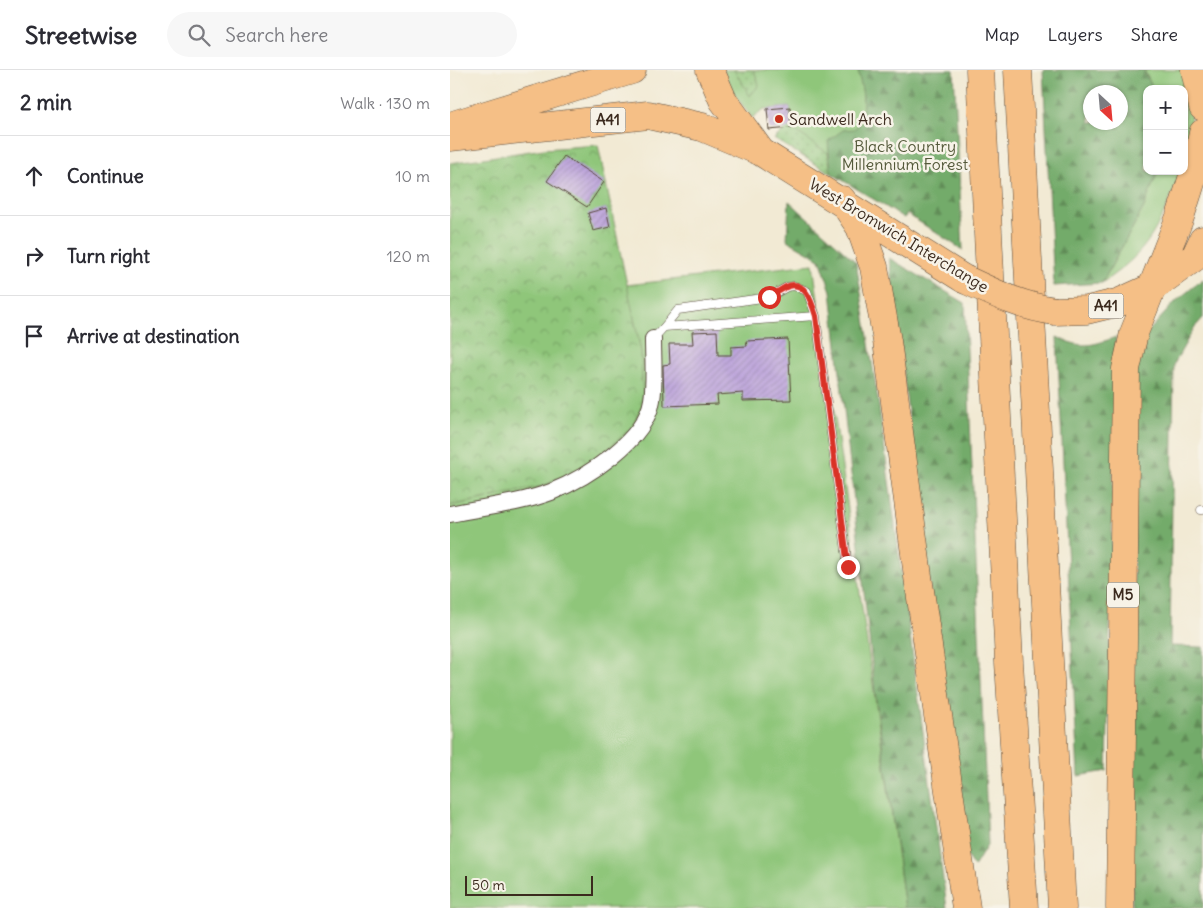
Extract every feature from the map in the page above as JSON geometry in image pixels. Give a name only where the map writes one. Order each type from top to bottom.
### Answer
[{"type":"highway","name":"A41","points":[[450,126],[632,70]]},
{"type":"highway","name":"West Bromwich Interchange","points":[[710,70],[723,100],[761,152],[842,200],[964,279],[1006,299],[1035,308],[1055,311],[1095,308],[1120,302],[1153,287],[1200,250]]},
{"type":"highway","points":[[980,70],[1009,662],[1024,908]]},
{"type":"highway","points":[[1018,70],[1062,908]]},
{"type":"highway","points":[[1195,70],[1203,107]]},
{"type":"highway","name":"A41","points":[[450,137],[648,115],[702,127],[761,152]]},
{"type":"highway","points":[[1153,287],[1196,167],[1203,132]]},
{"type":"highway","points":[[842,200],[860,228],[874,267],[887,341],[919,584],[966,908]]},
{"type":"highway","name":"M5","points":[[1120,908],[1125,386],[1134,333],[1153,287]]},
{"type":"street","points":[[450,514],[550,492],[595,467],[614,453],[632,437],[644,421],[652,401],[653,339]]},
{"type":"lane","points":[[653,339],[678,310],[769,297],[787,287],[794,286],[806,291],[816,316],[848,567]]},
{"type":"lane","points":[[664,327],[816,316]]},
{"type":"green space","points":[[723,70],[858,70],[863,95],[862,122],[828,153],[831,173],[774,139],[786,129],[791,128],[790,107],[764,109],[752,118],[734,94]]},
{"type":"green space","points":[[734,70],[754,70],[759,85],[750,96]]},
{"type":"green space","name":"Black Country Millennium Forest","points":[[858,70],[954,70],[963,250],[907,214],[904,218],[831,173],[828,141],[843,130],[854,129],[862,122],[863,95]]},
{"type":"green space","points":[[1043,70],[1144,70],[1151,85],[1143,85],[1143,175],[1156,175],[1144,207],[1102,283],[1054,286]]},
{"type":"green space","points":[[1144,70],[1182,70],[1186,85],[1151,85]]},
{"type":"green space","points":[[1188,93],[1190,104],[1188,141]]},
{"type":"green space","points":[[791,128],[828,153],[831,173],[774,139],[786,129]]},
{"type":"green space","points":[[598,145],[641,352],[643,403],[632,427],[598,458],[569,474],[543,486],[450,506],[450,163],[544,149]]},
{"type":"green space","points":[[1156,175],[1180,175],[1149,240],[1134,258],[1102,283],[1144,207]]},
{"type":"green space","points":[[789,201],[856,262],[878,400],[947,908],[905,908],[875,692],[831,291],[820,259],[787,240]]},
{"type":"green space","points":[[889,258],[965,303],[988,844],[974,867],[967,857],[933,613]]},
{"type":"green space","points":[[813,264],[905,908],[450,908],[450,506],[543,486],[569,474],[641,352],[626,285]]},
{"type":"green space","points":[[1203,279],[1203,318],[1194,328],[1174,364],[1170,646],[1203,647],[1203,908],[1132,908],[1135,371],[1146,334],[1176,301]]},
{"type":"green space","points":[[1057,337],[1080,345],[1086,345],[1116,337],[1107,771],[1078,776]]},
{"type":"building","name":"Sandwell Arch","points":[[790,107],[791,128],[769,130],[767,109]]},
{"type":"building","points":[[564,156],[604,182],[587,207],[547,181]]},
{"type":"building","points":[[606,208],[610,227],[593,231],[588,213]]},
{"type":"building","points":[[717,331],[718,355],[731,355],[731,347],[747,346],[746,341],[788,339],[791,400],[743,401],[743,393],[717,395],[718,404],[664,406],[663,365],[670,364],[669,344],[693,344],[692,332]]},
{"type":"place","name":"Sandwell Arch","points":[[779,119]]},
{"type":"route","points":[[769,297],[787,287],[794,286],[806,291],[812,301],[816,316],[848,567]]}]
